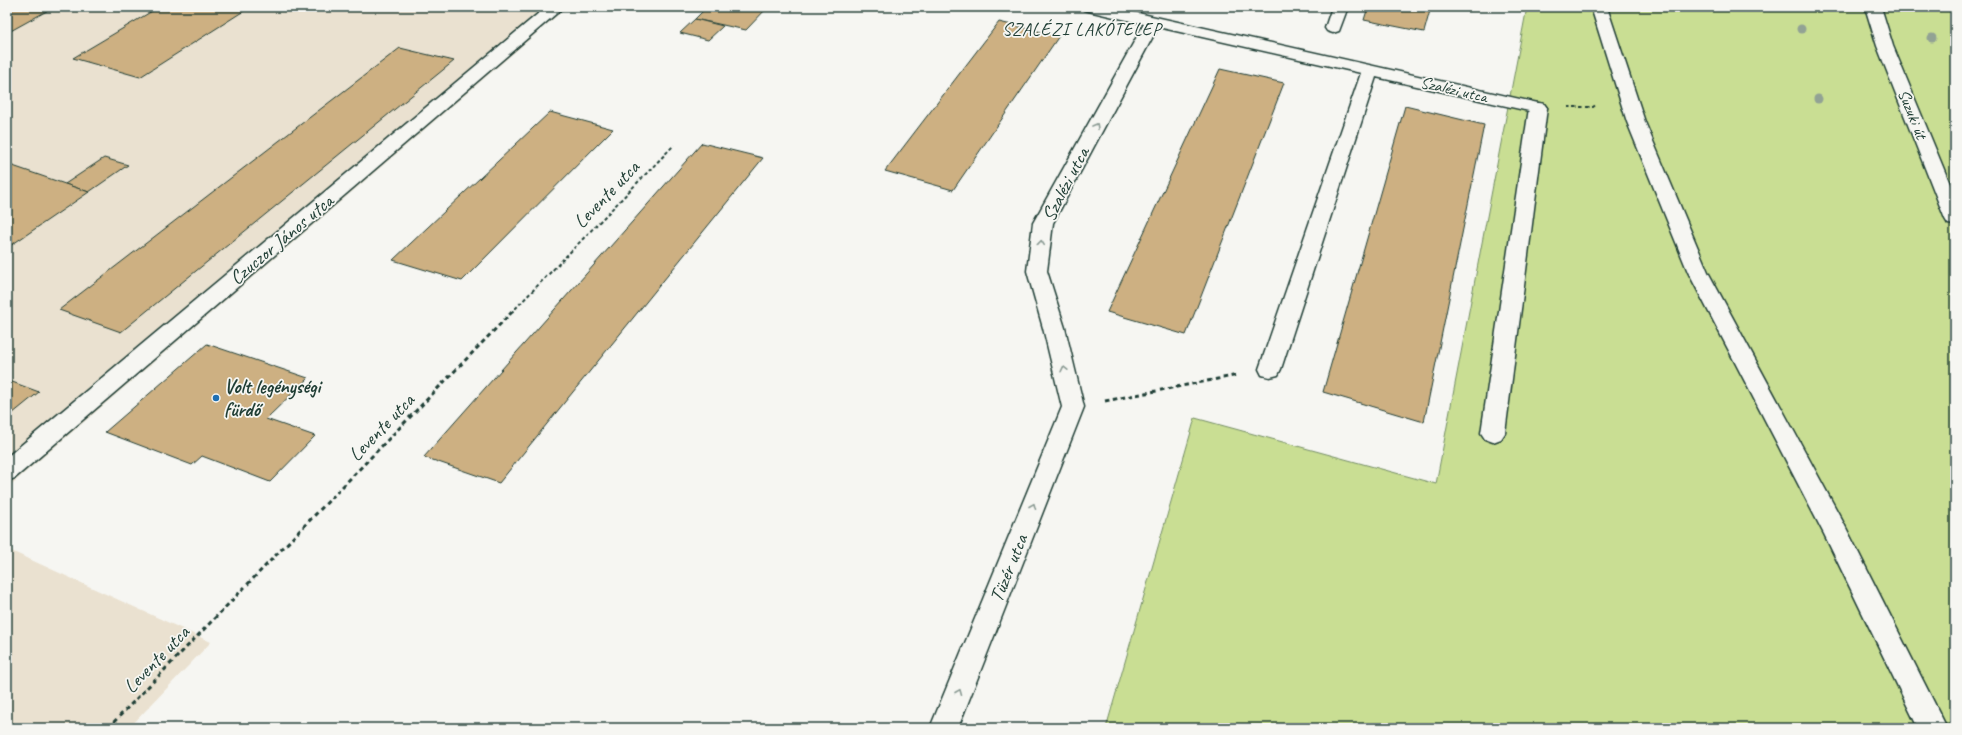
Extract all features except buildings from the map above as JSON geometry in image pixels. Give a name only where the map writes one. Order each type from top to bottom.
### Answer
[{"type":"street","name":"Czuczor János utca","points":[[7,471],[556,7]]},
{"type":"street","name":"Szalézi utca","points":[[1090,7],[1538,108]]},
{"type":"street","points":[[1321,59],[1340,7]]},
{"type":"street","points":[[1599,7],[1636,122],[1698,272],[1833,526],[1933,728]]},
{"type":"street","name":"Suzuki út","points":[[1873,7],[1885,46],[1955,219]]},
{"type":"street","name":"Szalézi utca","points":[[1073,407],[1054,328],[1038,272],[1043,223],[1153,22]]},
{"type":"street","points":[[1270,369],[1370,70]]},
{"type":"street","points":[[1493,433],[1538,108]]},
{"type":"street","name":"Tüzér utca","points":[[944,728],[1073,407]]},
{"type":"path","points":[[1538,108],[1593,107],[1626,89]]},
{"type":"path","name":"Levente utca","points":[[108,728],[674,145]]},
{"type":"path","points":[[1073,407],[1270,369]]},
{"type":"shaded area","points":[[7,7],[567,7],[7,488]]},
{"type":"shaded area","points":[[7,549],[211,642],[129,728],[7,728]]},
{"type":"green space","points":[[1527,7],[1955,7],[1955,728],[1106,728],[1195,418],[1436,484]]},
{"type":"place","name":"Volt legénységi fürdő","points":[[216,398]]},
{"type":"district","name":"SZALÉZI LAKÓTELEP","points":[[1082,29]]}]
